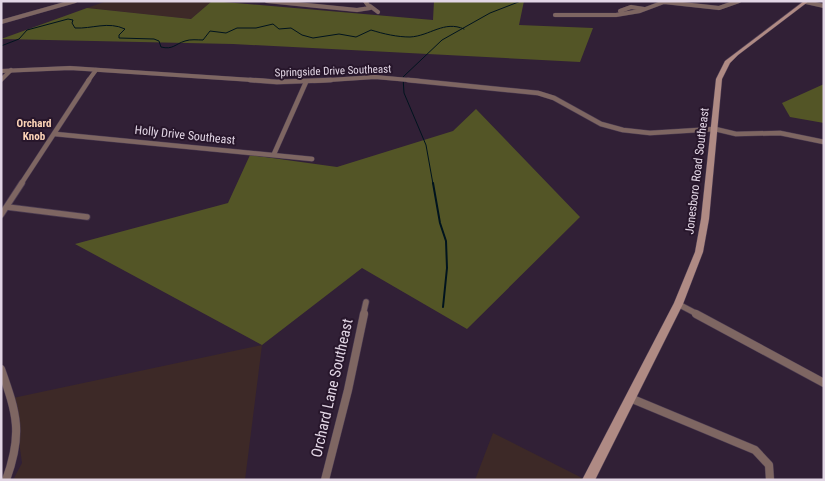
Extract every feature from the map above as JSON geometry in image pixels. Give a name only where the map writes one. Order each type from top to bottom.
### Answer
[{"type":"main road","name":"Jonesboro Road Southeast","points":[[588,480],[678,304],[699,252],[705,219],[719,79],[727,62],[805,2]]},
{"type":"street","points":[[1,22],[75,1]]},
{"type":"street","points":[[267,1],[328,6],[347,10],[370,8],[370,6]]},
{"type":"street","points":[[365,1],[378,12]]},
{"type":"street","points":[[556,15],[601,17],[636,12],[664,2],[711,9],[731,6],[739,1]]},
{"type":"street","points":[[805,2],[824,6]]},
{"type":"street","name":"Springside Drive Southeast","points":[[1,71],[48,68],[242,81],[306,82],[375,77],[524,91],[554,98],[601,124],[623,130],[650,133],[715,129],[736,134],[780,133],[824,142]]},
{"type":"street","points":[[1,80],[11,70]]},
{"type":"street","points":[[1,215],[96,70]]},
{"type":"street","points":[[274,154],[306,82]]},
{"type":"street","name":"Holly Drive Southeast","points":[[55,134],[312,159]]},
{"type":"street","points":[[7,207],[87,217]]},
{"type":"street","name":"Orchard Lane Southeast","points":[[325,480],[348,390],[366,302]]},
{"type":"street","points":[[678,304],[824,383]]},
{"type":"street","points":[[1,370],[16,413],[19,432],[6,480]]},
{"type":"street","points":[[630,398],[755,450],[769,465],[770,480]]},
{"type":"shaded area","points":[[107,1],[212,1],[191,19],[87,8]]},
{"type":"shaded area","points":[[262,345],[245,480],[13,480],[22,463],[13,398]]},
{"type":"shaded area","points":[[493,433],[586,480],[475,480]]},
{"type":"green space","points":[[212,1],[433,20],[434,1],[524,1],[519,25],[593,28],[580,62],[233,44],[1,39],[87,8],[191,19]]},
{"type":"green space","points":[[824,84],[824,123],[790,117],[782,103]]},
{"type":"green space","points":[[476,109],[580,217],[467,329],[362,268],[262,345],[75,244],[228,203],[250,155],[337,167],[453,131]]},
{"type":"waterway","points":[[462,29],[490,13],[521,1]]},
{"type":"waterway","points":[[1,46],[19,39],[27,30],[68,19],[73,20],[72,23],[75,28],[106,25],[119,27],[125,29],[119,35],[119,38],[154,39],[159,41],[161,47],[165,48],[187,40],[203,40],[210,31],[226,33],[237,28],[256,28],[273,24],[279,29],[291,28],[302,35],[313,38],[339,34],[356,37],[371,30],[390,35],[410,37],[443,27],[450,26],[462,29]]},
{"type":"waterway","points":[[433,184],[426,145],[404,93],[403,77],[442,40],[462,29]]},
{"type":"waterway","points":[[433,183],[440,223],[446,241],[447,268],[443,307]]},
{"type":"district","name":"Orchard Knob","points":[[34,129]]}]
